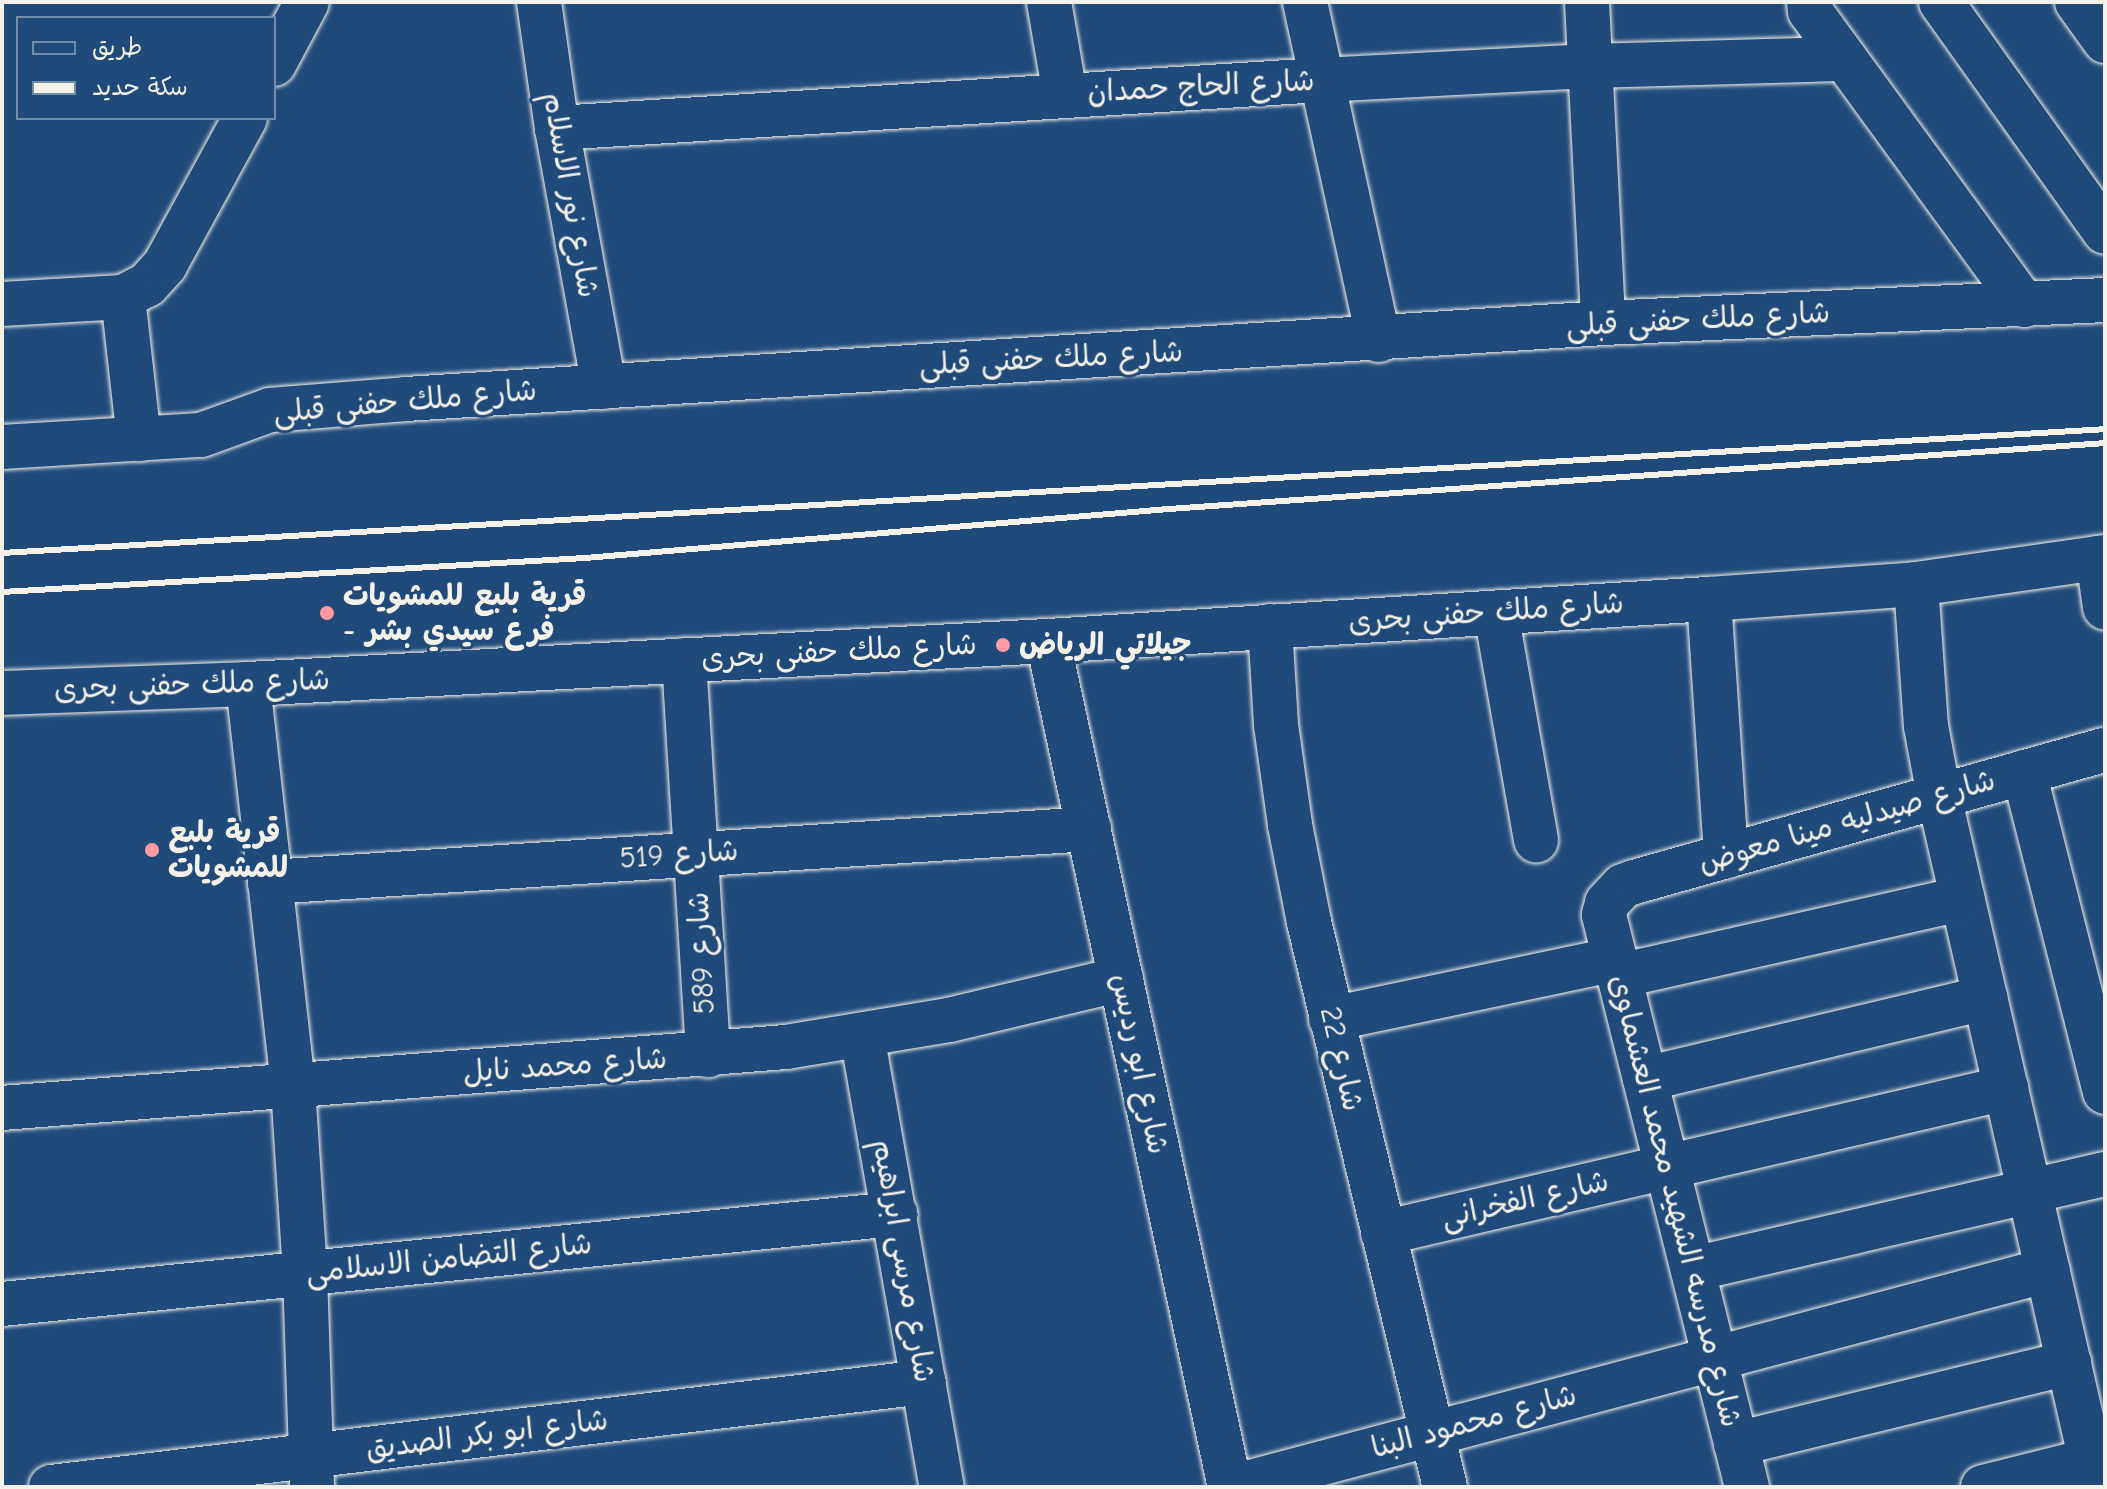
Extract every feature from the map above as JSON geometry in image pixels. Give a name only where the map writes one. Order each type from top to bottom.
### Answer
[{"type":"street","points":[[276,60],[307,2]]},
{"type":"street","name":"شارع نور الاسلام","points":[[539,2],[557,128],[604,387]]},
{"type":"street","points":[[1049,2],[1065,95]]},
{"type":"street","points":[[1305,2],[1379,340]]},
{"type":"street","points":[[1587,2],[1603,323]]},
{"type":"street","points":[[1809,2],[1810,11],[2024,305]]},
{"type":"street","points":[[1941,2],[2105,232]]},
{"type":"street","points":[[2077,2],[2105,41]]},
{"type":"street","name":"شارع الحاج حمدان","points":[[557,128],[1321,80],[1590,66],[1845,59]]},
{"type":"street","points":[[2,304],[123,297],[147,285],[165,265],[244,120]]},
{"type":"street","points":[[123,297],[139,439]]},
{"type":"street","name":"شارع ملك حفنى قبلى","points":[[2,447],[201,435],[270,410],[1603,323],[2105,300]]},
{"type":"street","points":[[2101,557],[2105,608]]},
{"type":"street","name":"شارع ملك حفنى بحرى","points":[[2,693],[248,684],[1048,641],[1496,613],[1916,584],[2101,557]]},
{"type":"street","points":[[1916,584],[1925,712],[1939,796],[2094,1473],[1983,1487]]},
{"type":"street","points":[[1709,599],[1726,856]]},
{"type":"street","points":[[1496,613],[1536,841]]},
{"type":"street","name":"شارع 22","points":[[1270,626],[1276,725],[1290,825],[1331,1019],[1445,1487]]},
{"type":"street","name":"شارع ابو رديس","points":[[1048,641],[1231,1487]]},
{"type":"street","name":"شارع 589","points":[[684,660],[708,1055]]},
{"type":"street","points":[[248,684],[293,1087],[305,1274],[311,1471]]},
{"type":"street","name":"شارع صيدليه مينا معوض","points":[[1604,915],[1607,903],[1623,886],[2105,750]]},
{"type":"street","points":[[2024,772],[2105,1092]]},
{"type":"street","name":"شارع 519","points":[[270,882],[1089,829]]},
{"type":"street","points":[[1331,1019],[1617,968],[1962,899]]},
{"type":"street","name":"شارع مدرسه الشهيد محمد العشماوى","points":[[1604,915],[1747,1487]]},
{"type":"street","name":"شارع محمد نايل","points":[[2,1108],[708,1055],[862,1035],[964,1017],[1121,979]]},
{"type":"street","points":[[1645,1079],[1985,998]]},
{"type":"street","name":"شارع مرسى ابراهيم","points":[[862,1035],[942,1487]]},
{"type":"street","name":"شارع الفخرانى","points":[[1383,1233],[2006,1088]]},
{"type":"street","points":[[1693,1269],[2105,1174]]},
{"type":"street","name":"شارع التضامن الاسلامى","points":[[2,1304],[895,1214]]},
{"type":"street","name":"شارع محمود البنا","points":[[1231,1487],[2048,1270]]},
{"type":"street","points":[[1736,1444],[2069,1363]]},
{"type":"street","name":"شارع ابو بكر الصديق","points":[[51,1487],[311,1471],[924,1382]]},
{"type":"railway","points":[[2,553],[2105,429]]},
{"type":"railway","points":[[2,592],[585,558],[1169,509],[2105,443]]},
{"type":"place","name":"قرية بلبع للمشويات - فرع سيدي بشر","points":[[327,613]]},
{"type":"place","name":"جيلاتي الرياض","points":[[1003,645]]},
{"type":"place","name":"قرية بلبع للمشويات","points":[[152,850]]}]
